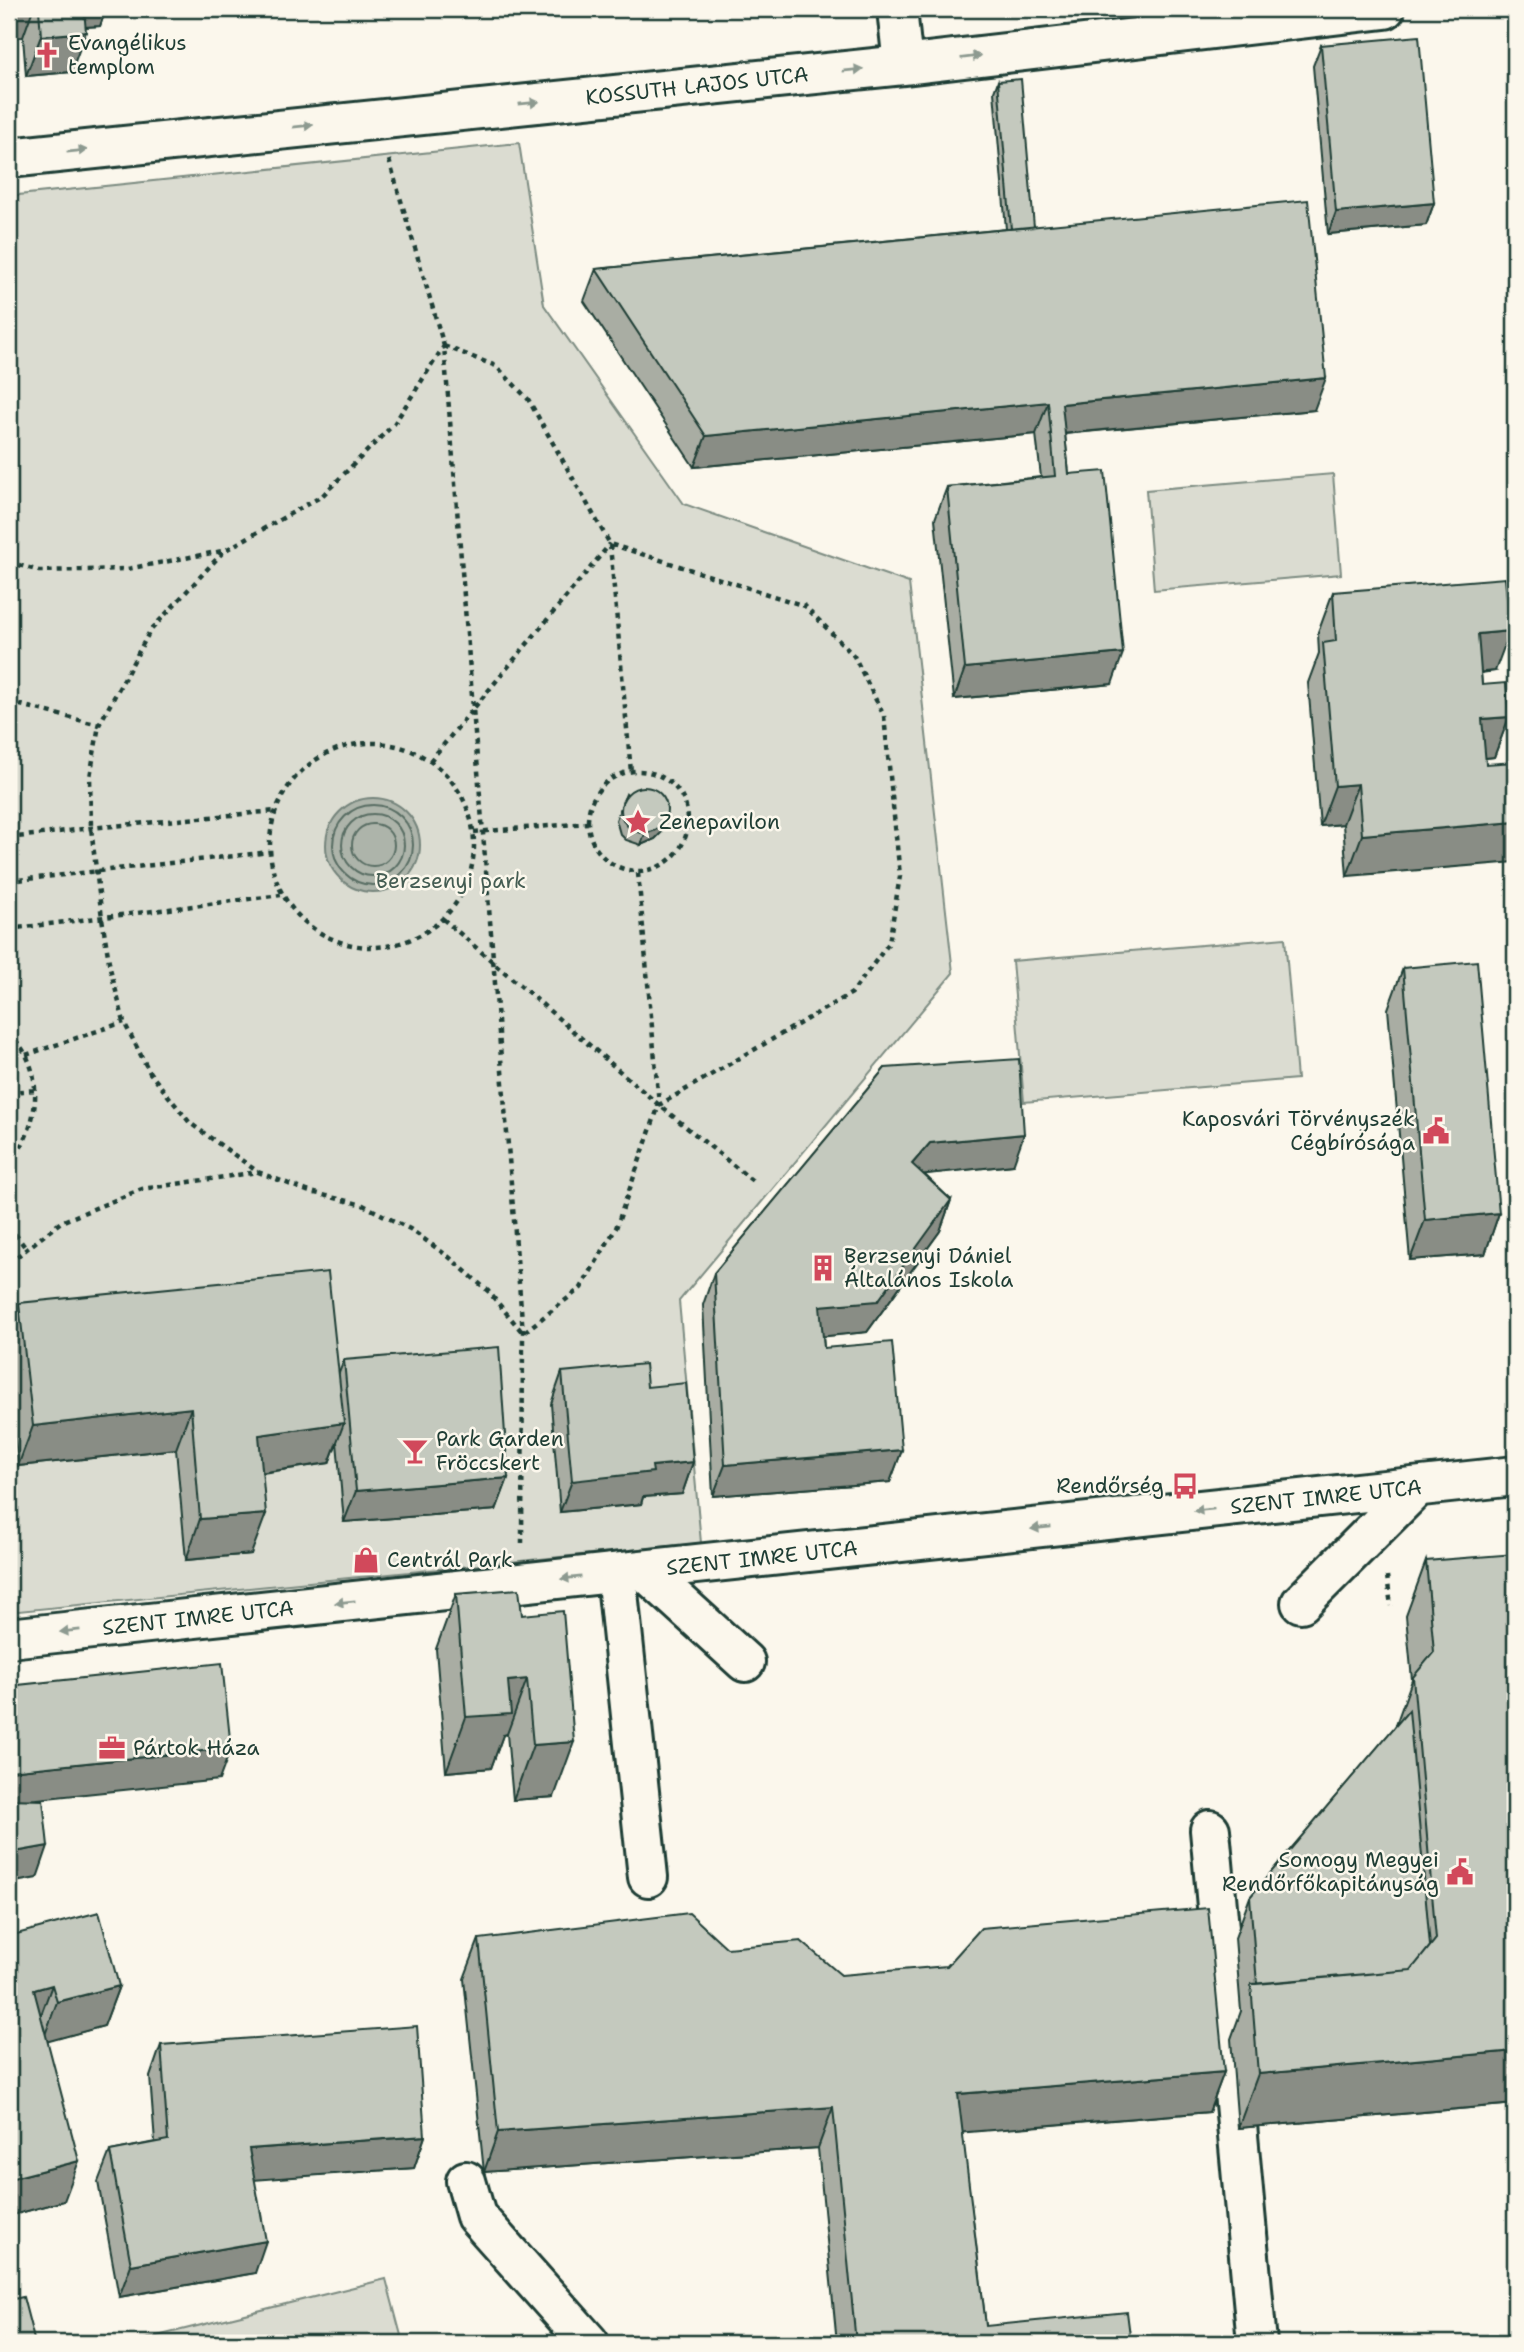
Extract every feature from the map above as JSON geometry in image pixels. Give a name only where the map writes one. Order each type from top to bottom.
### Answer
[{"type":"street","points":[[897,9],[903,65]]},
{"type":"street","name":"KOSSUTH LAJOS UTCA","points":[[9,158],[903,65],[1385,9]]},
{"type":"street","name":"SZENT IMRE UTCA","points":[[9,1638],[1515,1476]]},
{"type":"street","points":[[1301,1603],[1417,1488]]},
{"type":"street","points":[[630,1572],[745,1662]]},
{"type":"street","points":[[630,1572],[648,1877]]},
{"type":"street","points":[[1210,1830],[1257,2343]]},
{"type":"street","points":[[466,2181],[476,2216],[589,2343]]},
{"type":"path","points":[[377,118],[444,346],[523,1333],[522,1583]]},
{"type":"path","points":[[444,346],[496,366],[528,399],[610,544],[631,772]]},
{"type":"path","points":[[9,562],[38,571],[127,569],[223,551],[322,496],[394,424],[444,346]]},
{"type":"path","points":[[430,761],[610,544]]},
{"type":"path","points":[[610,544],[805,606],[854,656],[884,716],[900,876],[889,943],[852,993],[660,1105]]},
{"type":"path","points":[[223,551],[150,631],[99,725],[90,777],[91,828],[110,968],[124,1022],[150,1073],[190,1124],[258,1172],[307,1191],[363,1205],[410,1229],[449,1257],[488,1291],[523,1333]]},
{"type":"path","points":[[9,702],[99,725]]},
{"type":"path","points":[[371,743],[402,747],[430,761],[452,781],[466,805],[474,832],[472,865],[461,894],[443,919],[419,937],[390,946],[360,947],[331,939],[305,923],[281,895],[270,852],[275,811],[290,783],[313,762],[341,748],[371,743]]},
{"type":"path","points":[[646,771],[664,778],[680,793],[687,807],[688,826],[684,843],[676,854],[668,862],[638,873],[621,870],[604,858],[590,834],[588,823],[590,808],[597,792],[615,776],[631,772],[646,771]]},
{"type":"path","points":[[9,838],[275,811]]},
{"type":"path","points":[[474,832],[588,823]]},
{"type":"path","points":[[9,881],[270,852]]},
{"type":"path","points":[[523,1333],[581,1288],[616,1228],[660,1105],[638,873]]},
{"type":"path","points":[[9,929],[281,895]]},
{"type":"path","points":[[443,919],[754,1182]]},
{"type":"path","points":[[26,1055],[124,1022]]},
{"type":"path","points":[[9,1032],[26,1055],[36,1090],[33,1122],[21,1150],[9,1164]]},
{"type":"path","points":[[9,1092],[36,1090]]},
{"type":"path","points":[[9,1263],[61,1222],[142,1189],[258,1172]]},
{"type":"path","points":[[9,1226],[26,1247]]},
{"type":"green space","name":"Berzsenyi park","points":[[519,143],[544,305],[684,504],[909,583],[953,973],[679,1301],[701,1543],[9,1612],[9,196]]},
{"type":"green space","points":[[1333,474],[1341,574],[1154,590],[1146,490]]},
{"type":"green space","points":[[1285,938],[1297,1079],[1024,1102],[1012,961]]},
{"type":"green space","points":[[386,2279],[403,2343],[133,2343],[133,2342]]},
{"type":"water","points":[[373,798],[391,801],[406,812],[417,827],[420,845],[417,863],[406,878],[391,889],[373,892],[355,889],[340,878],[329,863],[326,845],[329,827],[340,812],[355,801]]},
{"type":"building","points":[[39,9],[84,9],[86,32],[41,36]]},
{"type":"building","points":[[1419,36],[1434,203],[1336,212],[1321,45]]},
{"type":"building","points":[[1021,79],[1034,227],[1011,229],[998,81]]},
{"type":"building","points":[[1308,200],[1326,378],[1062,404],[1069,474],[1105,471],[1123,653],[965,668],[947,487],[1055,476],[1048,402],[706,436],[596,269]]},
{"type":"building","points":[[1505,578],[1510,631],[1478,634],[1482,685],[1506,683],[1509,717],[1482,719],[1486,764],[1515,762],[1515,822],[1362,835],[1358,784],[1335,786],[1323,643],[1336,641],[1333,592]]},
{"type":"building","points":[[644,787],[660,794],[667,810],[660,826],[644,833],[628,826],[621,810],[628,794]]},
{"type":"building","name":"Kaposvári Törvényszék Cégbírósága","points":[[1477,961],[1499,1213],[1425,1220],[1403,968]]},
{"type":"building","name":"Berzsenyi Dániel Általános Iskola","points":[[1019,1059],[1024,1134],[930,1143],[912,1164],[951,1200],[878,1301],[820,1306],[824,1348],[892,1342],[902,1450],[725,1465],[714,1273],[885,1068]]},
{"type":"building","points":[[328,1272],[344,1423],[259,1435],[266,1514],[200,1519],[191,1408],[33,1426],[19,1303]]},
{"type":"building","name":"Park Garden Fröccskert","points":[[499,1347],[508,1478],[356,1491],[344,1360]]},
{"type":"building","points":[[645,1364],[647,1387],[686,1383],[693,1462],[652,1466],[653,1472],[572,1481],[562,1372]]},
{"type":"building","name":"Somogy Megyei Rendőrfőkapitányság","points":[[1515,1554],[1515,2051],[1258,2074],[1251,1984],[1411,1970],[1436,1939],[1413,1677],[1434,1652],[1426,1561]]},
{"type":"building","points":[[519,1589],[522,1615],[563,1611],[574,1742],[533,1745],[527,1679],[508,1681],[511,1714],[466,1717],[456,1594]]},
{"type":"building","name":"Pártok Háza","points":[[222,1663],[231,1748],[9,1771],[9,1686]]},
{"type":"building","points":[[1409,1710],[1430,1946],[1411,1970],[1257,1984],[1250,1897]]},
{"type":"building","points":[[9,1799],[43,1800],[48,1846],[9,1853]]},
{"type":"building","points":[[1208,1908],[1224,2072],[958,2094],[986,2326],[1127,2312],[1131,2343],[856,2343],[833,2107],[498,2132],[479,1939],[689,1913],[727,1948],[801,1941],[841,1975],[947,1966],[981,1928]]},
{"type":"building","points":[[99,1912],[119,1986],[57,2002],[52,1985],[34,1990],[79,2161],[9,2179],[9,1936]]},
{"type":"building","points":[[417,2026],[425,2136],[249,2149],[266,2241],[131,2265],[110,2151],[168,2140],[161,2045]]},
{"type":"building","points":[[23,2297],[35,2343],[9,2343],[9,2300]]},
{"type":"place","name":"Evangélikus templom","points":[[47,55]]},
{"type":"place","name":"Zenepavilon","points":[[638,822]]},
{"type":"place","name":"Kaposvári Törvényszék Cégbírósága","points":[[1436,1131]]},
{"type":"place","name":"Berzsenyi Dániel Általános Iskola","points":[[823,1268]]},
{"type":"place","name":"Park Garden Fröccskert","points":[[415,1451]]},
{"type":"place","name":"Rendőrség","points":[[1185,1486]]},
{"type":"place","name":"Centrál Park","points":[[366,1560]]},
{"type":"place","name":"Pártok Háza","points":[[112,1748]]},
{"type":"place","name":"Somogy Megyei Rendőrfőkapitányság","points":[[1460,1872]]}]
